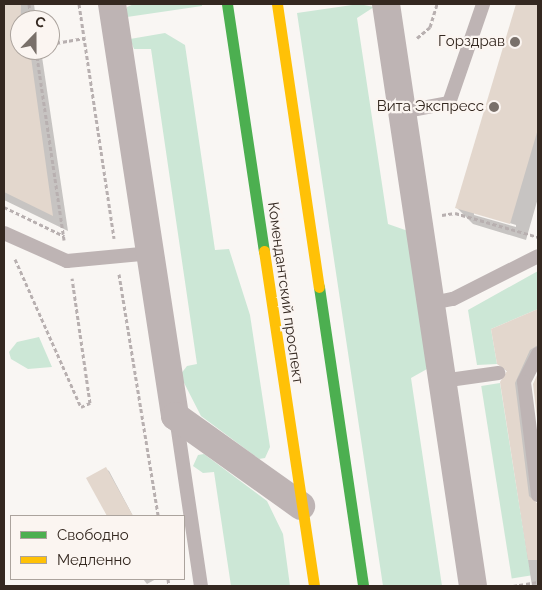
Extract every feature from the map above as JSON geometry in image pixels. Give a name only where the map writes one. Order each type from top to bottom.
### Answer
[{"type":"main road","name":"Комендантский проспект","points":[[227,4],[314,586]]},
{"type":"main road","points":[[277,4],[363,586]]},
{"type":"street","points":[[112,4],[176,416],[301,506]]},
{"type":"street","points":[[386,4],[473,586]]},
{"type":"lane","points":[[401,112],[448,103],[483,4]]},
{"type":"lane","points":[[4,233],[68,261],[152,253]]},
{"type":"lane","points":[[432,303],[453,299],[538,256]]},
{"type":"lane","points":[[538,354],[524,382],[538,495]]},
{"type":"lane","points":[[442,381],[498,373]]},
{"type":"lane","points":[[176,416],[201,586]]},
{"type":"path","points":[[417,38],[430,27],[437,4]]},
{"type":"path","points":[[60,42],[84,38]]},
{"type":"path","points":[[16,259],[81,407],[90,403],[38,60]]},
{"type":"path","points":[[4,207],[64,236]]},
{"type":"path","points":[[441,215],[456,213],[538,237]]},
{"type":"path","points":[[513,586],[538,582]]},
{"type":"green space","points":[[134,4],[202,4],[202,6],[127,17],[127,7]]},
{"type":"green space","points":[[359,4],[374,7],[357,18],[388,224],[408,231],[427,369],[411,378],[442,586],[383,586],[297,13]]},
{"type":"green space","points":[[165,33],[185,45],[215,250],[229,249],[250,315],[270,447],[265,458],[259,459],[201,416],[180,375],[187,366],[197,364],[151,49],[134,49],[130,39]]},
{"type":"green space","points":[[538,271],[538,309],[491,329],[497,364],[477,365],[468,310]]},
{"type":"green space","points":[[39,337],[52,367],[28,369],[11,359],[9,352],[17,342]]},
{"type":"green space","points":[[500,383],[531,576],[512,579],[481,386]]},
{"type":"green space","points":[[204,454],[267,501],[283,534],[290,586],[231,586],[214,472],[203,473],[193,466],[198,455]]},
{"type":"building","points":[[4,4],[21,4],[21,10],[10,10],[10,60],[31,60],[53,216],[4,192]]},
{"type":"building","points":[[516,4],[538,4],[538,129],[510,224],[455,208]]},
{"type":"building","points":[[538,309],[538,345],[530,350],[515,383],[529,496],[538,504],[538,560],[528,560],[500,382],[507,371],[497,364],[491,329]]},
{"type":"building","points":[[538,373],[538,426],[533,384]]},
{"type":"building","points":[[106,467],[132,515],[106,515],[86,478]]},
{"type":"traffic: fast","points":[[227,4],[264,251]]},
{"type":"traffic: fast","points":[[319,287],[363,586]]},
{"type":"traffic: slow","points":[[277,4],[319,287]]},
{"type":"traffic: slow","points":[[264,251],[314,586]]},
{"type":"place","name":"Горздрав","points":[[515,42]]},
{"type":"place","name":"Вита Экспресс","points":[[494,107]]}]
